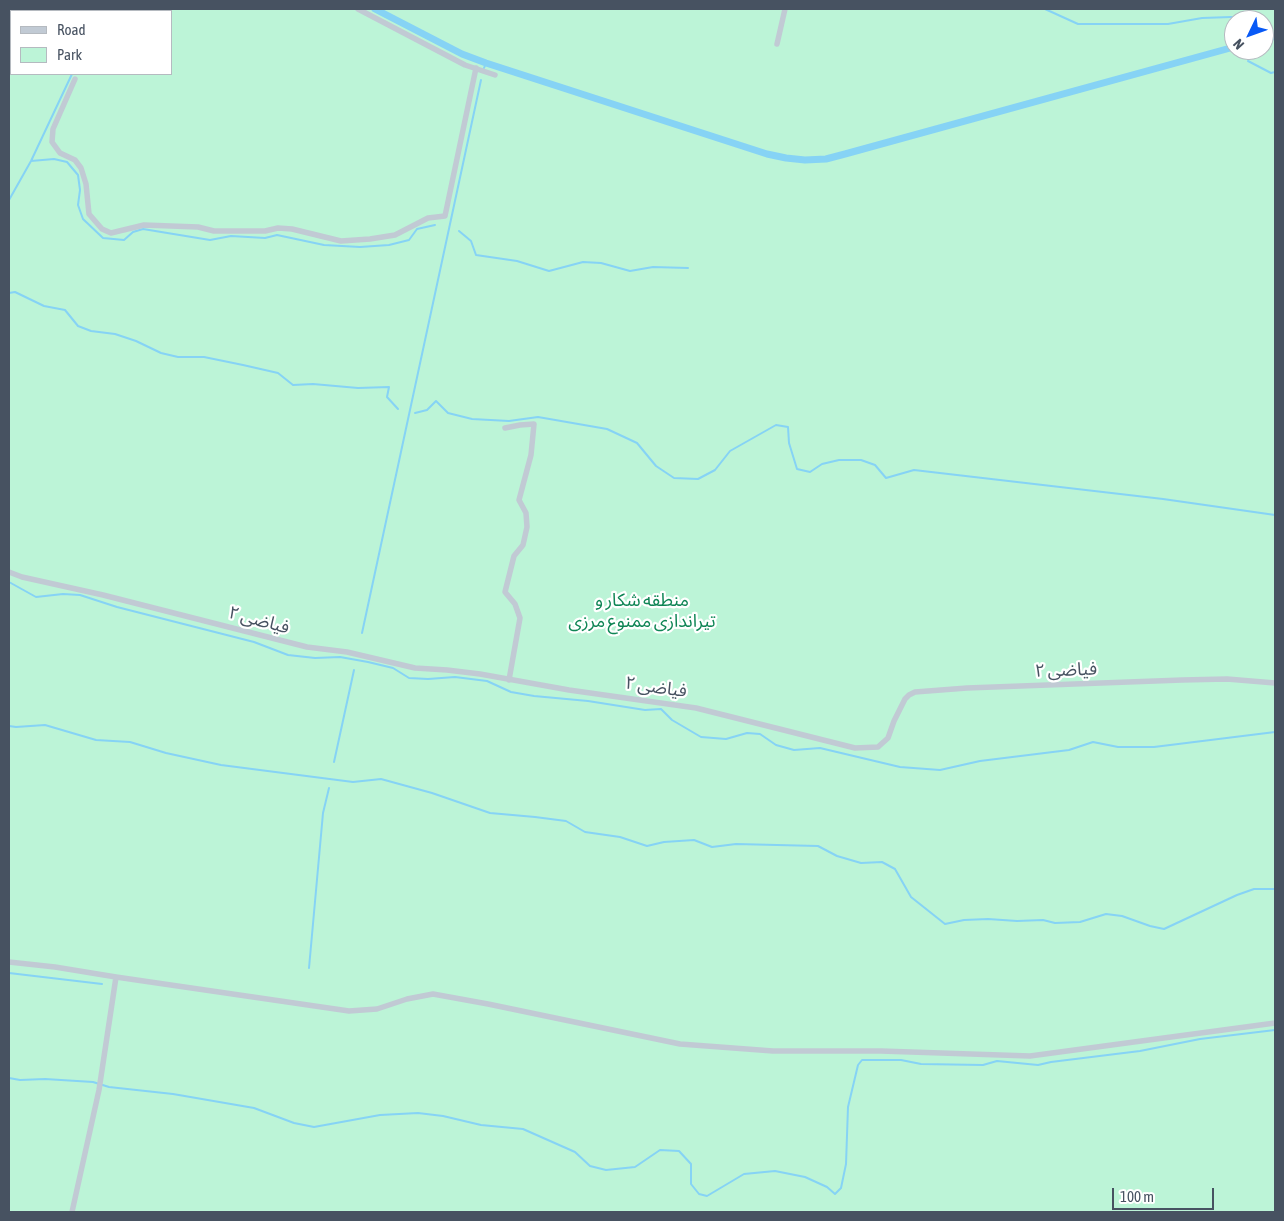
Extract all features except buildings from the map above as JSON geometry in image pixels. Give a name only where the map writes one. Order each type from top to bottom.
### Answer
[{"type":"street","points":[[358,9],[464,65],[495,75]]},
{"type":"street","points":[[777,44],[785,9]]},
{"type":"street","points":[[74,79],[53,129],[52,142],[60,153],[75,160],[81,168],[86,184],[89,214],[102,229],[111,233],[144,224],[198,227],[214,231],[265,231],[278,228],[292,229],[342,241],[395,235],[428,218],[445,216],[476,68]]},
{"type":"street","points":[[505,428],[520,424],[534,424],[531,455],[520,500],[526,513],[527,527],[523,545],[514,556],[505,592],[515,604],[520,618],[509,680]]},
{"type":"street","name":"فیاضی ۲","points":[[9,572],[22,577],[103,595],[300,646],[348,652],[415,668],[455,671],[696,708],[855,748],[878,747],[888,738],[905,700],[915,692],[967,688],[1182,680],[1227,679],[1275,683]]},
{"type":"street","points":[[9,962],[55,966],[116,977],[349,1011],[377,1009],[407,999],[433,994],[680,1044],[773,1050],[881,1051],[1030,1056],[1275,1023]]},
{"type":"street","points":[[72,1212],[99,1088],[116,977]]},
{"type":"green space","name":"منطقه شکار و تیراندازی ممنوع مرزی","points":[[9,9],[1275,9],[1275,1212],[9,1212]]},
{"type":"waterway","points":[[375,9],[462,54],[486,63],[767,154],[805,160],[826,159],[1224,50]]},
{"type":"waterway","points":[[1045,9],[1078,24],[1168,24],[1202,18],[1224,17]]},
{"type":"waterway","points":[[1248,61],[1271,73],[1275,72]]},
{"type":"waterway","points":[[484,68],[486,63]]},
{"type":"waterway","points":[[9,200],[31,161],[72,75]]},
{"type":"waterway","points":[[362,633],[481,80]]},
{"type":"waterway","points":[[31,161],[54,159],[67,162],[78,175],[80,190],[78,205],[83,219],[103,238],[124,240],[133,232],[143,229],[210,240],[231,236],[265,238],[277,235],[324,245],[360,247],[389,245],[409,240],[417,229],[435,225]]},
{"type":"waterway","points":[[459,231],[471,241],[476,255],[517,261],[549,271],[583,262],[601,263],[630,271],[653,267],[688,268]]},
{"type":"waterway","points":[[9,293],[15,292],[44,306],[65,310],[78,326],[91,331],[115,334],[136,341],[161,353],[178,357],[204,357],[278,373],[293,385],[313,384],[358,388],[389,387],[387,397],[398,409]]},
{"type":"waterway","points":[[415,413],[427,410],[436,401],[448,413],[472,419],[509,421],[538,417],[607,429],[637,443],[656,466],[674,478],[698,479],[715,470],[730,451],[776,425],[788,427],[789,443],[797,469],[810,472],[822,464],[839,460],[861,460],[875,465],[886,478],[914,470],[1163,499],[1275,515]]},
{"type":"waterway","points":[[9,582],[36,597],[63,594],[80,595],[117,607],[254,642],[288,655],[315,658],[340,657],[393,668],[409,678],[455,677],[487,681],[511,692],[534,696],[588,701],[645,710],[661,709],[672,720],[701,737],[726,739],[747,733],[760,734],[776,745],[794,750],[820,748],[900,767],[940,770],[980,761],[1069,750],[1093,742],[1118,747],[1154,747],[1275,732]]},
{"type":"waterway","points":[[334,762],[354,670]]},
{"type":"waterway","points":[[9,726],[45,725],[96,740],[130,742],[166,753],[221,765],[353,782],[381,779],[432,793],[490,813],[566,821],[585,832],[620,837],[647,846],[664,842],[694,840],[712,847],[736,844],[818,846],[837,856],[861,863],[882,862],[895,869],[911,897],[945,924],[964,920],[988,919],[1043,920],[1055,923],[1080,922],[1106,914],[1122,916],[1164,929],[1237,895],[1254,889],[1275,889]]},
{"type":"waterway","points":[[309,968],[323,813],[329,788]]},
{"type":"waterway","points":[[9,973],[102,984]]},
{"type":"waterway","points":[[9,1078],[93,1082],[109,1087],[173,1094],[254,1108],[294,1123],[314,1127],[380,1115],[418,1113],[443,1116],[481,1125],[523,1129],[575,1152],[590,1166],[606,1170],[635,1167],[660,1150],[679,1151],[691,1164],[691,1184],[699,1194],[707,1196],[744,1174],[775,1171],[805,1177],[827,1187],[835,1194],[841,1188],[846,1164],[848,1107],[858,1065],[862,1060],[901,1060],[921,1064],[983,1065],[997,1061],[1038,1065],[1140,1051],[1200,1039],[1275,1030]]}]
